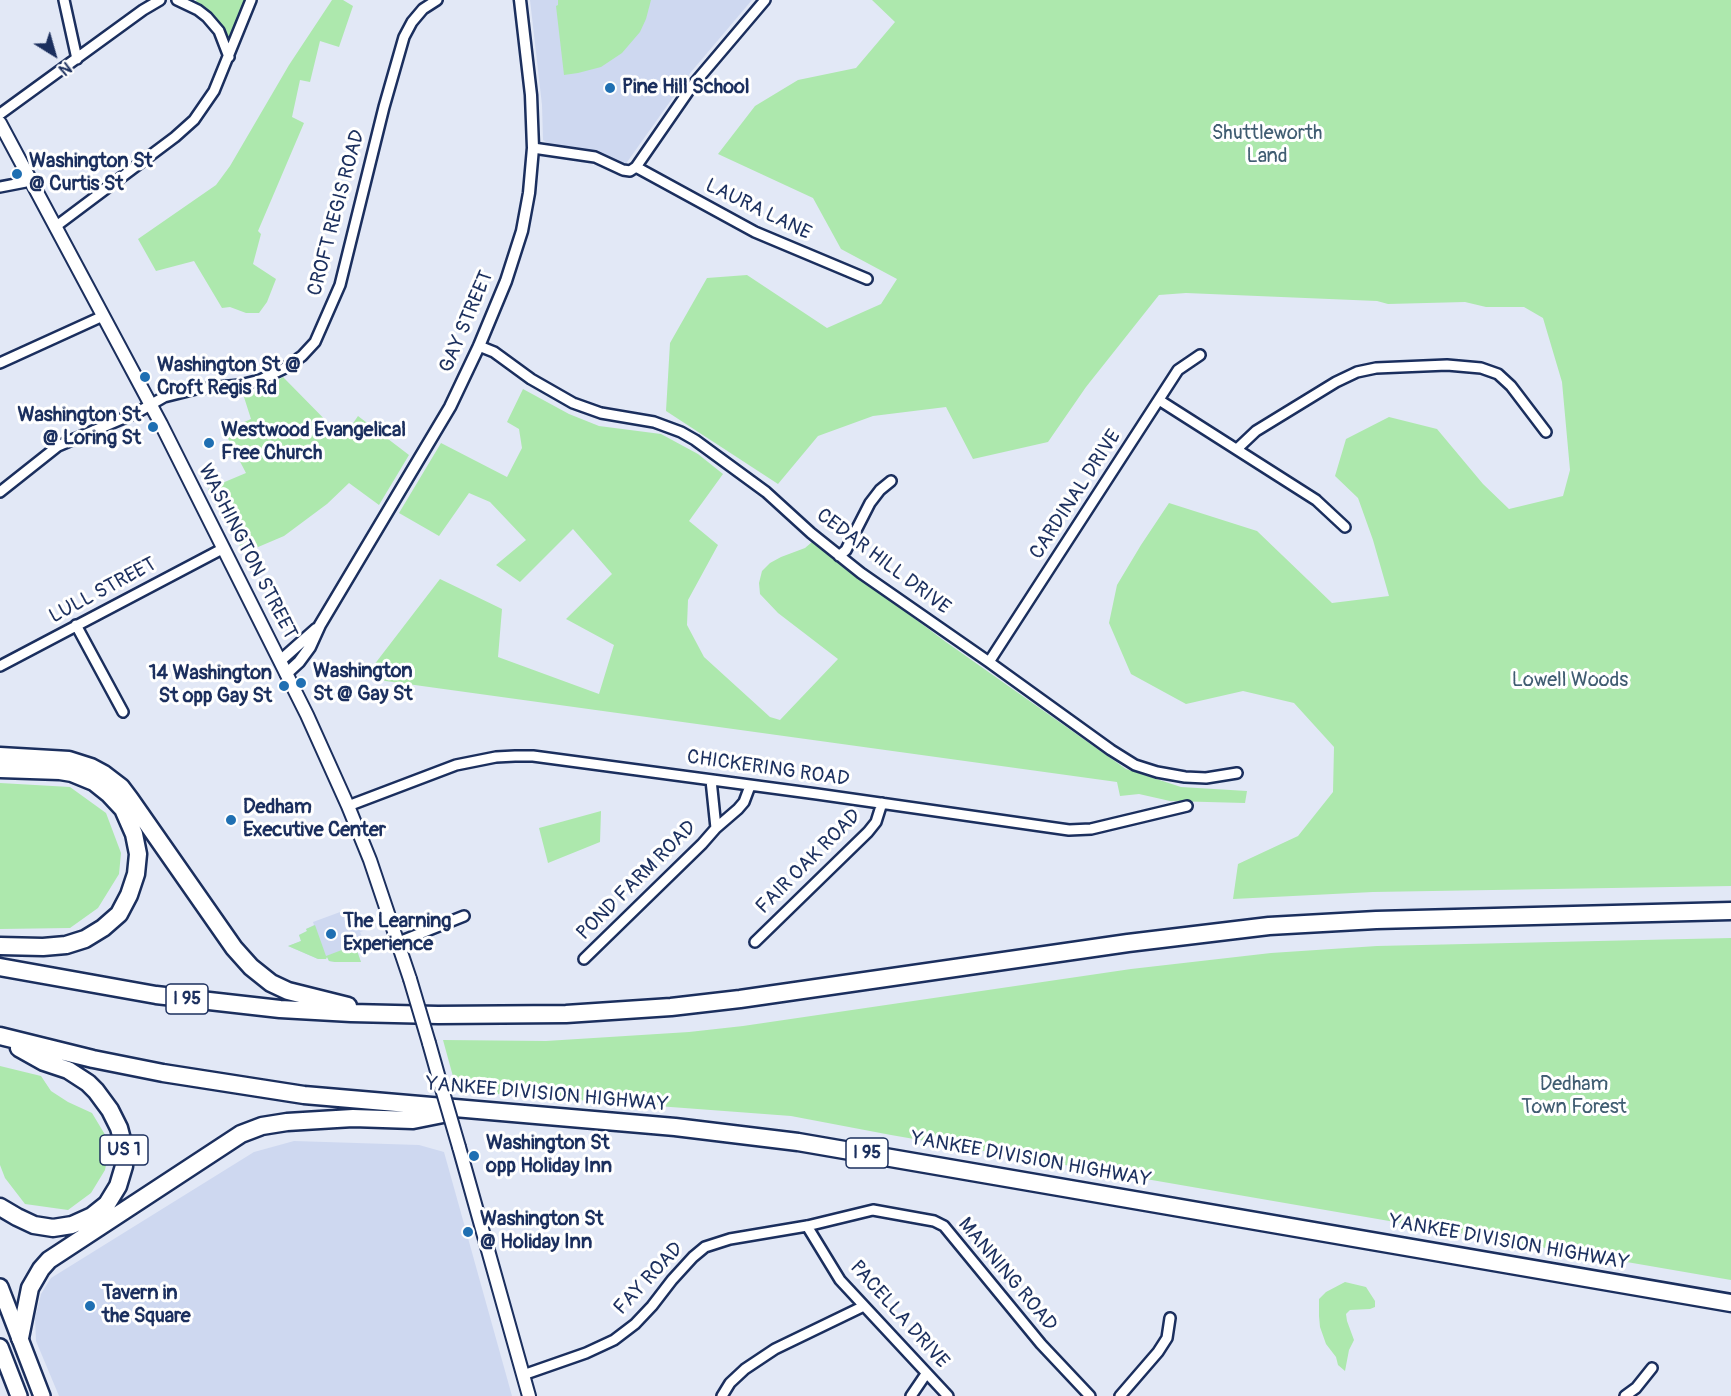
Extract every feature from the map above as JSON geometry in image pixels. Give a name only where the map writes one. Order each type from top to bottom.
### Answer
[{"type":"highway","points":[[0,756],[69,760],[104,774],[130,799],[234,948],[250,967],[271,983],[288,991],[375,1014]]},
{"type":"highway","points":[[0,769],[60,771],[94,782],[109,794],[127,817],[137,844],[138,854],[134,885],[124,905],[111,921],[94,934],[66,945],[0,946]]},
{"type":"highway","name":"I 95","points":[[0,967],[95,985],[280,1009],[375,1014],[510,1016],[616,1011],[740,999],[1128,943],[1287,925],[1376,920],[1731,911]]},
{"type":"highway","name":"YANKEE DIVISION HIGHWAY","points":[[0,1037],[128,1066],[321,1098],[675,1127],[816,1144],[1731,1303]]},
{"type":"highway","name":"US 1","points":[[0,1037],[44,1062],[68,1070],[88,1083],[104,1101],[115,1119],[122,1137],[124,1156],[122,1176],[113,1195],[100,1210],[82,1221],[63,1227],[43,1227],[25,1221],[0,1207]]},
{"type":"highway","points":[[20,1338],[30,1288],[49,1260],[241,1134],[262,1126],[287,1122],[353,1118],[413,1120],[467,1110]]},
{"type":"highway","points":[[0,1287],[42,1396]]},
{"type":"highway","points":[[0,1347],[18,1395]]},
{"type":"main road","name":"WASHINGTON STREET","points":[[0,123],[224,548],[307,716],[348,806],[378,880],[411,979],[529,1396]]},
{"type":"street","points":[[64,0],[76,59]]},
{"type":"street","points":[[0,114],[160,0]]},
{"type":"street","points":[[177,0],[207,16],[223,39],[229,57]]},
{"type":"street","points":[[56,227],[194,120],[214,91],[251,0]]},
{"type":"street","name":"CROFT REGIS ROAD","points":[[0,492],[58,446],[138,412],[164,397],[260,380],[283,369],[302,356],[315,342],[340,285],[384,107],[404,37],[412,22],[423,9],[437,0]]},
{"type":"street","name":"GAY STREET","points":[[286,674],[304,654],[450,407],[506,281],[522,231],[529,193],[533,148],[531,95],[520,0]]},
{"type":"street","points":[[636,167],[692,86],[765,0]]},
{"type":"street","name":"LAURA LANE","points":[[533,148],[595,157],[623,170],[630,171],[636,167],[755,232],[867,279]]},
{"type":"street","points":[[0,187],[32,181]]},
{"type":"street","points":[[0,363],[103,316]]},
{"type":"street","name":"CEDAR HILL DRIVE","points":[[479,346],[494,352],[531,379],[573,403],[601,413],[654,422],[695,440],[766,492],[839,556],[1135,765],[1185,777],[1206,778],[1237,773]]},
{"type":"street","name":"CARDINAL DRIVE","points":[[988,662],[1178,370],[1200,355]]},
{"type":"street","points":[[1237,449],[1256,431],[1336,382],[1357,372],[1376,368],[1447,365],[1481,368],[1498,374],[1511,386],[1546,432]]},
{"type":"street","points":[[1159,400],[1316,500],[1345,527]]},
{"type":"street","points":[[839,556],[846,550],[870,502],[891,481]]},
{"type":"street","name":"LULL STREET","points":[[0,666],[224,548]]},
{"type":"street","points":[[76,625],[123,712]]},
{"type":"street","name":"GAY STREET","points":[[280,661],[320,625]]},
{"type":"street","name":"CHICKERING ROAD","points":[[348,806],[438,771],[496,757],[533,756],[1069,830],[1091,829],[1187,806]]},
{"type":"street","name":"POND FARM ROAD","points":[[711,780],[716,828]]},
{"type":"street","name":"POND FARM ROAD","points":[[584,959],[744,802],[750,786]]},
{"type":"street","name":"FAIR OAK ROAD","points":[[755,942],[868,832],[876,822],[882,803]]},
{"type":"street","points":[[399,942],[464,916]]},
{"type":"street","name":"MANNING ROAD","points":[[807,1226],[873,1210],[934,1221],[944,1226],[1041,1344],[1090,1396]]},
{"type":"street","name":"FAY ROAD","points":[[523,1375],[586,1353],[614,1340],[635,1324],[672,1280],[705,1247],[730,1239],[807,1226]]},
{"type":"street","name":"PACELLA DRIVE","points":[[807,1226],[840,1280],[948,1396]]},
{"type":"street","points":[[722,1396],[730,1383],[745,1369],[775,1349],[864,1306]]},
{"type":"street","points":[[1120,1396],[1158,1352],[1167,1338],[1170,1318]]},
{"type":"street","points":[[1625,1396],[1652,1368]]},
{"type":"street","points":[[911,1396],[926,1374]]},
{"type":"shaded area","name":"Pine Hill School","points":[[530,0],[752,0],[691,72],[625,165],[592,150],[549,144],[543,140],[542,105]]},
{"type":"shaded area","name":"The Learning Experience","points":[[351,908],[357,924],[360,924],[363,931],[360,932],[364,942],[355,945],[361,962],[335,962],[329,961],[327,957],[318,959],[288,946],[301,941],[299,935],[314,925],[313,922]]},
{"type":"shaded area","points":[[294,1141],[419,1145],[444,1152],[512,1396],[59,1396],[36,1341],[35,1318],[41,1294],[51,1278],[254,1152]]},
{"type":"green space","points":[[197,0],[246,0],[241,19],[230,39],[211,13],[194,2]]},
{"type":"green space","points":[[332,0],[343,0],[353,6],[339,47],[320,41],[310,82],[300,80],[292,117],[304,123],[258,231],[261,234],[253,264],[276,279],[267,302],[259,313],[246,313],[230,307],[222,308],[194,261],[156,271],[138,239],[216,185],[230,166],[289,65]]},
{"type":"green space","points":[[558,0],[651,0],[640,32],[622,53],[601,67],[564,75],[556,6]]},
{"type":"green space","points":[[872,0],[1731,0],[1731,886],[1373,892],[1233,899],[1238,864],[1298,836],[1333,792],[1334,747],[1294,703],[1243,691],[1186,704],[1131,674],[1109,623],[1117,585],[1169,503],[1257,531],[1332,603],[1389,596],[1358,498],[1335,476],[1346,439],[1389,417],[1437,429],[1483,484],[1509,509],[1563,496],[1570,470],[1562,382],[1543,318],[1524,307],[1486,307],[1465,302],[1388,304],[1377,301],[1186,293],[1159,295],[1086,387],[1048,442],[973,459],[946,407],[873,416],[818,436],[778,484],[666,411],[670,343],[707,278],[747,275],[827,328],[881,304],[897,279],[841,249],[813,198],[718,154],[755,106],[798,80],[856,68],[895,22]]},
{"type":"green space","points":[[283,377],[343,438],[358,416],[409,455],[379,505],[349,483],[327,504],[284,536],[244,553],[208,489],[246,473],[224,431],[251,419],[243,394],[263,389]]},
{"type":"green space","points":[[523,389],[569,414],[599,426],[661,434],[698,454],[723,474],[689,521],[718,545],[688,600],[687,625],[704,657],[770,717],[780,720],[838,659],[778,613],[760,594],[759,583],[762,571],[770,563],[805,548],[812,542],[946,642],[1126,769],[1181,787],[1247,791],[1245,803],[1170,801],[1139,794],[1120,796],[1117,782],[364,678],[440,579],[502,609],[498,657],[599,694],[614,645],[566,619],[612,574],[573,529],[520,582],[496,565],[526,540],[490,502],[469,493],[439,536],[399,513],[441,443],[507,477],[522,448],[519,429],[507,422]]},
{"type":"green space","points":[[0,783],[70,787],[106,813],[121,853],[119,874],[98,908],[70,928],[0,929]]},
{"type":"green space","points":[[601,811],[600,842],[548,863],[539,828]]},
{"type":"green space","points":[[315,925],[326,956],[355,945],[361,962],[335,962],[329,961],[327,957],[318,959],[288,946],[301,941],[299,935]]},
{"type":"green space","name":"Dedham Town Forest","points":[[1731,938],[1731,1280],[791,1116],[457,1091],[443,1040],[546,1041],[689,1032],[1131,969],[1271,953],[1377,946]]},
{"type":"green space","points":[[0,1066],[41,1076],[51,1091],[92,1113],[107,1138],[109,1150],[105,1170],[91,1193],[68,1210],[25,1204],[5,1178],[0,1165]]},
{"type":"green space","points":[[1345,1282],[1366,1287],[1375,1301],[1375,1307],[1350,1310],[1346,1314],[1354,1340],[1349,1350],[1345,1371],[1338,1365],[1336,1357],[1326,1344],[1320,1327],[1319,1299],[1326,1292]]},
{"type":"place","name":"Pine Hill School","points":[[610,88]]},
{"type":"place","name":"Washington St @ Curtis St","points":[[17,174]]},
{"type":"place","name":"Washington St @ Croft Regis Rd","points":[[145,377]]},
{"type":"place","name":"Washington St @ Loring St","points":[[153,427]]},
{"type":"place","name":"Westwood Evangelical Free Church","points":[[209,443]]},
{"type":"place","name":"Washington St @ Gay St","points":[[301,683]]},
{"type":"place","name":"14 Washington St opp Gay St","points":[[284,686]]},
{"type":"place","name":"Dedham Executive Center","points":[[231,820]]},
{"type":"place","name":"The Learning Experience","points":[[331,934]]},
{"type":"place","name":"Washington St opp Holiday Inn","points":[[474,1156]]},
{"type":"place","name":"Washington St @ Holiday Inn","points":[[468,1232]]},
{"type":"place","name":"Tavern in the Square","points":[[90,1306]]},
{"type":"park label","name":"Shuttleworth Land","points":[[1267,146]]},
{"type":"park label","name":"Lowell Woods","points":[[1570,681]]}]
